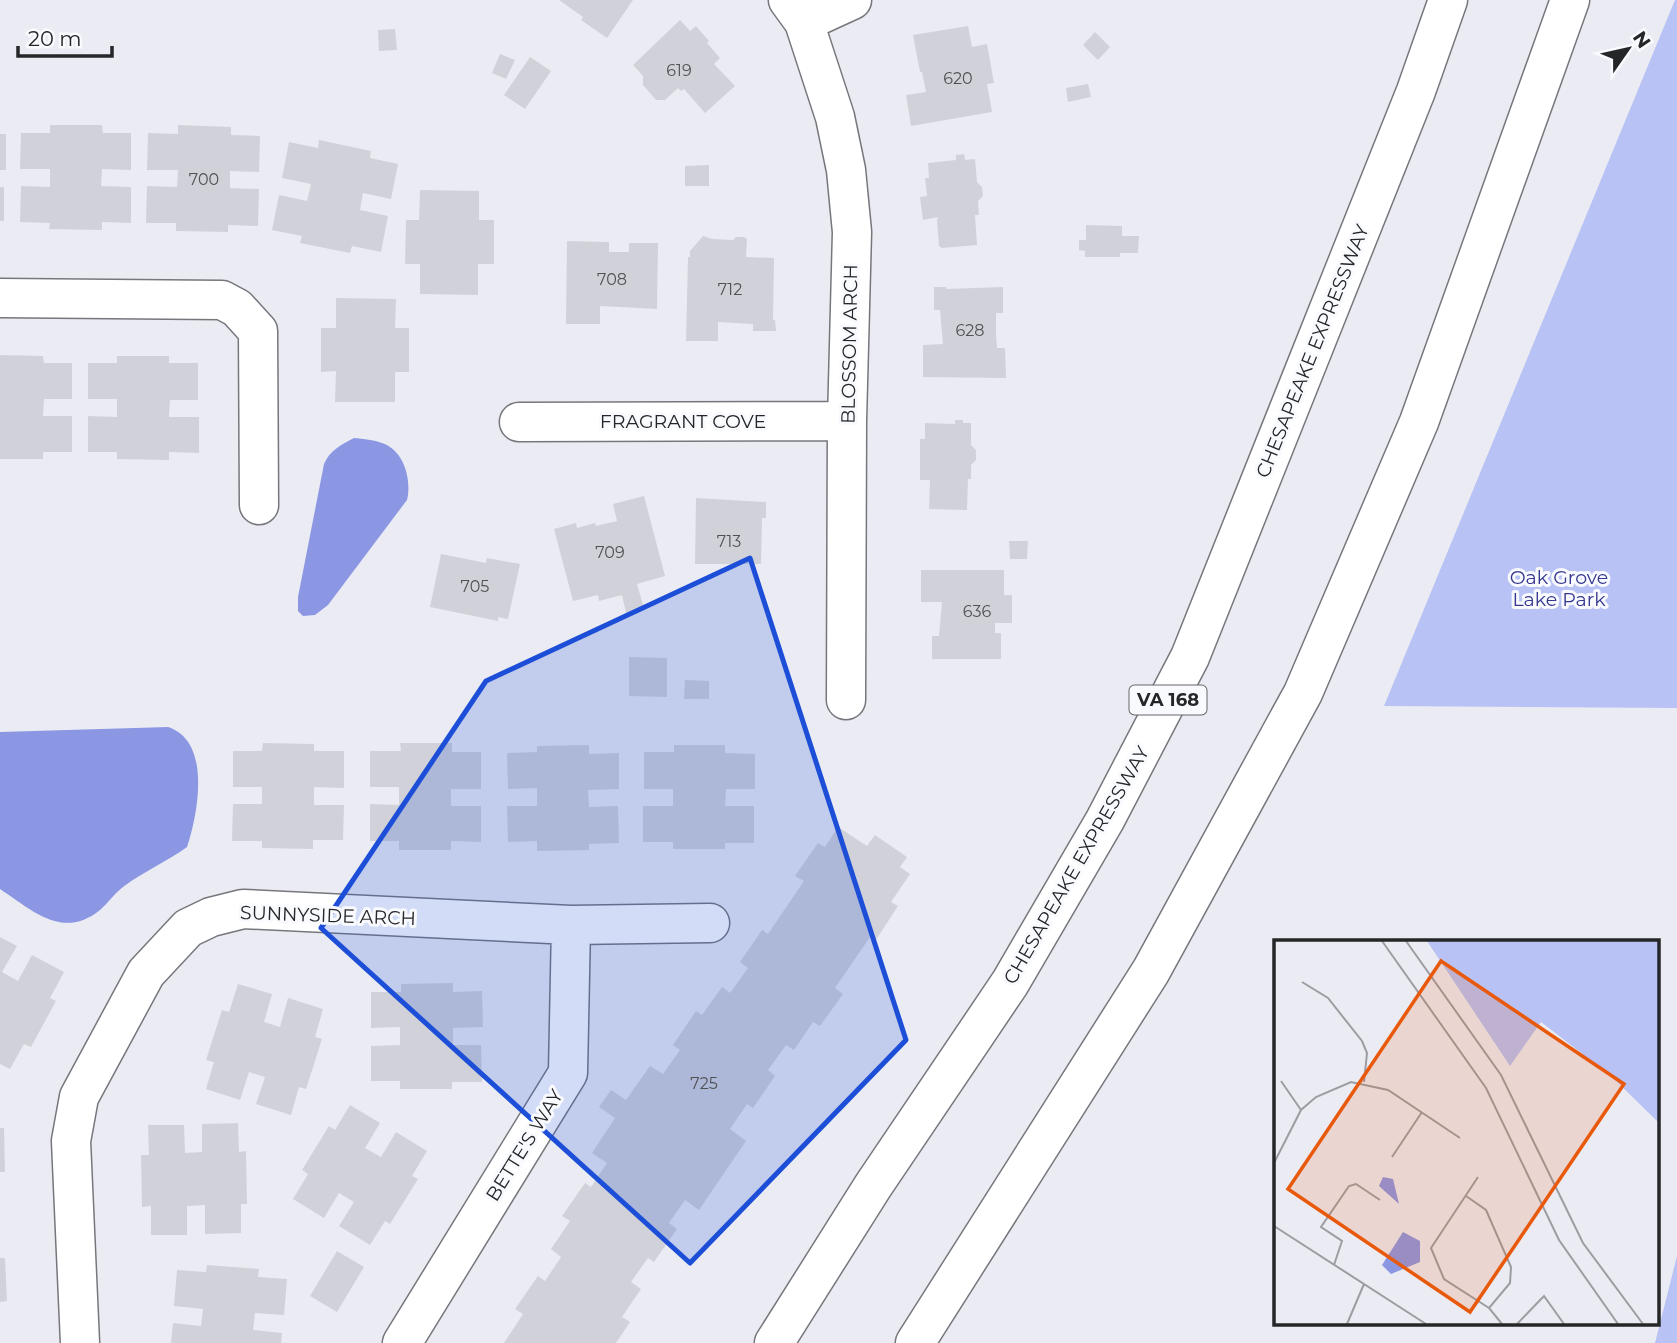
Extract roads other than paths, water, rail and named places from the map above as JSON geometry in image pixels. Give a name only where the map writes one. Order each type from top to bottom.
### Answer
[{"type":"main road","points":[[796,11],[852,0]]},
{"type":"main road","name":"CHESAPEAKE EXPRESSWAY","points":[[774,1343],[873,1186],[1010,983],[1105,820],[1190,657],[1416,90],[1448,0]]},
{"type":"main road","points":[[915,1343],[1151,971],[1303,693],[1419,422],[1570,0]]},
{"type":"main road","name":"BLOSSOM ARCH","points":[[796,11],[835,117],[846,170],[852,232],[847,421],[846,700]]},
{"type":"main road","points":[[0,298],[222,300],[237,308],[258,331],[258,505]]},
{"type":"main road","name":"FRAGRANT COVE","points":[[519,422],[847,421]]},
{"type":"main road","name":"SUNNYSIDE ARCH","points":[[80,1343],[71,1141],[79,1097],[146,973],[188,929],[211,917],[243,909],[571,925],[710,923]]},
{"type":"main road","name":"BETTE'S WAY","points":[[402,1343],[568,1073],[571,925]]},
{"type":"park label","name":"Oak Grove Lake Park","points":[[1559,588]]}]
